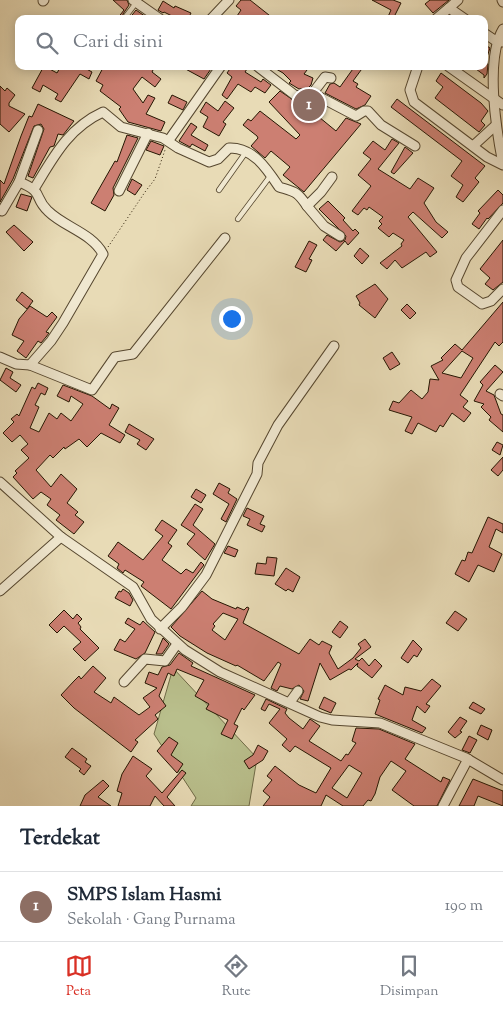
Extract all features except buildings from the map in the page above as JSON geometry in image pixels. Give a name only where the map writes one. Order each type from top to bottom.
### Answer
[{"type":"street","points":[[215,15],[229,0]]},
{"type":"street","points":[[441,15],[458,0]]},
{"type":"street","points":[[134,1],[154,15]]},
{"type":"street","points":[[449,8],[459,15]]},
{"type":"street","points":[[417,70],[410,90],[412,99],[492,161],[503,164],[496,126],[494,99],[499,42],[503,29]]},
{"type":"street","points":[[488,35],[499,42]]},
{"type":"street","points":[[169,140],[218,70]]},
{"type":"street","points":[[262,70],[296,96],[312,94],[356,116],[364,111],[368,111],[381,124],[415,146]]},
{"type":"street","points":[[454,70],[503,105]]},
{"type":"street","points":[[312,94],[325,77],[331,78]]},
{"type":"street","points":[[34,189],[63,142],[79,127],[101,113],[106,113],[121,128],[169,140],[178,148],[209,162],[218,159],[229,148],[246,152],[263,164],[279,187],[292,189],[299,194],[306,206],[324,226],[340,236]]},
{"type":"street","points":[[473,146],[496,126]]},
{"type":"street","points":[[2,211],[12,198],[38,130]]},
{"type":"street","points":[[119,191],[148,134]]},
{"type":"street","points":[[306,206],[322,192],[332,177]]},
{"type":"street","points":[[19,182],[34,189],[48,212],[88,238],[104,254],[63,323],[51,341],[30,365]]},
{"type":"street","points":[[503,210],[466,258],[456,280],[458,286],[482,304],[491,301],[503,288]]},
{"type":"street","points":[[0,357],[16,364],[30,365],[92,390],[115,357],[133,354],[225,238]]},
{"type":"street","points":[[160,629],[182,607],[212,566],[253,484],[259,459],[278,425],[334,346]]},
{"type":"street","points":[[0,482],[61,537],[133,587],[151,619],[160,629],[178,644],[220,672],[311,713],[332,720],[380,723],[468,759],[503,780]]},
{"type":"street","points":[[0,591],[61,537]]},
{"type":"street","points":[[124,682],[142,660],[149,658],[165,661],[178,644]]},
{"type":"street","points":[[290,702],[298,691]]},
{"type":"street","points":[[443,806],[468,759]]},
{"type":"lane","points":[[127,15],[134,1]]},
{"type":"lane","points":[[219,190],[246,152]]},
{"type":"lane","points":[[238,219],[271,175]]},
{"type":"path","points":[[104,254],[144,192],[155,180],[169,140]]},
{"type":"green space","points":[[173,668],[257,758],[249,806],[191,806],[196,798],[154,734]]},
{"type":"place","name":"SMPS Islam Hasmi","points":[[309,105]]}]
